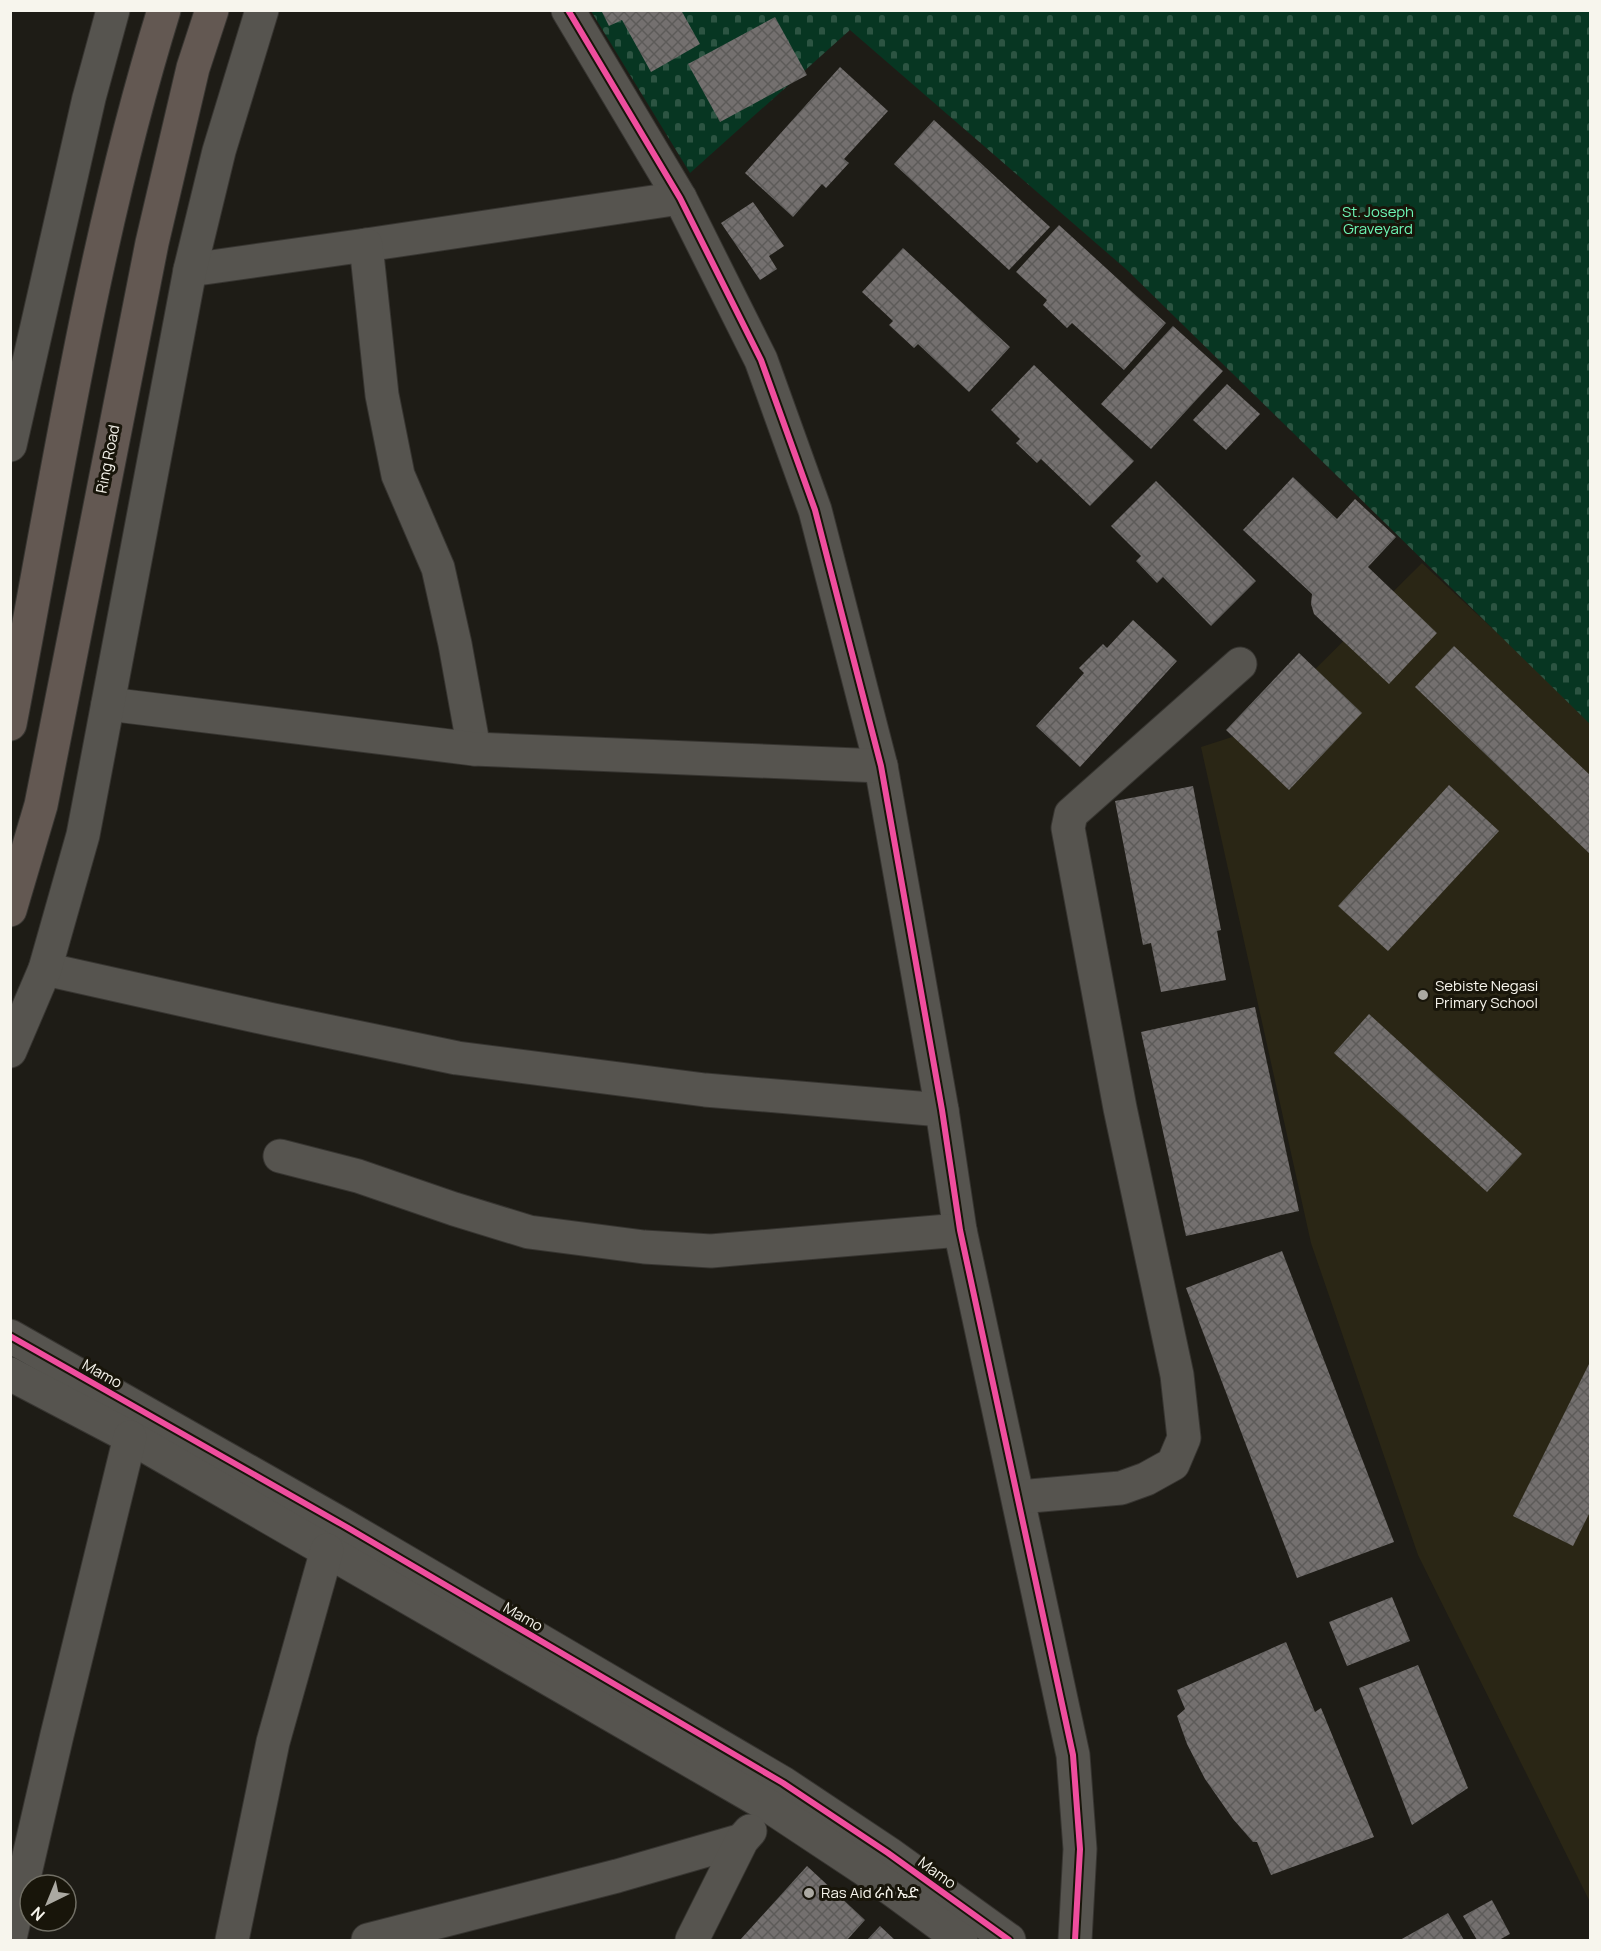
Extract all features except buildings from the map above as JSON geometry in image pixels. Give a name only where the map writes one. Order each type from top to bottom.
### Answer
[{"type":"highway","points":[[10,724],[72,388],[109,214],[144,76],[164,10]]},
{"type":"highway","name":"Ring Road","points":[[10,910],[41,805],[152,243],[193,68],[212,10]]},
{"type":"street","points":[[10,445],[18,377],[89,98],[114,10]]},
{"type":"street","points":[[10,1051],[45,969],[83,835],[190,270],[219,151],[262,10]]},
{"type":"street","points":[[567,10],[680,198],[761,360],[818,521],[881,766],[942,1110],[960,1230],[1073,1755],[1080,1849],[1075,1941]]},
{"type":"street","points":[[190,270],[680,198]]},
{"type":"street","points":[[366,245],[382,395],[398,475],[438,568],[455,644],[474,749]]},
{"type":"street","points":[[1018,1497],[1121,1488],[1146,1479],[1173,1464],[1184,1438],[1177,1375],[1120,1108],[1068,828],[1071,814],[1240,664]]},
{"type":"street","points":[[108,704],[474,749],[881,766]]},
{"type":"street","points":[[45,969],[457,1058],[705,1090],[942,1110]]},
{"type":"street","points":[[280,1156],[358,1176],[529,1232],[644,1247],[711,1251],[960,1230]]},
{"type":"street","name":"Mamo","points":[[10,1336],[343,1525],[776,1795],[888,1853],[1009,1941]]},
{"type":"street","points":[[10,1374],[130,1437],[327,1550],[776,1795],[864,1869],[961,1941]]},
{"type":"street","points":[[10,1938],[130,1437]]},
{"type":"street","points":[[232,1941],[273,1742],[327,1550]]},
{"type":"street","points":[[692,1941],[742,1840],[776,1795]]},
{"type":"street","points":[[368,1941],[617,1876],[742,1840]]},
{"type":"shaded area","name":"Sebiste Negasi Primary School","points":[[1422,563],[1590,719],[1590,1902],[1418,1555],[1311,1243],[1201,747],[1254,730]]},
{"type":"green space","name":"St. Joseph Graveyard","points":[[591,11],[1590,11],[1590,724],[1127,270],[850,30],[690,173]]},
{"type":"cycle path","points":[[568,10],[680,198],[761,360],[815,510],[881,766],[942,1110],[960,1230],[1073,1755],[1080,1849],[1075,1940]]},
{"type":"cycle path","points":[[10,1336],[343,1525],[783,1783],[888,1853],[1009,1940]]},
{"type":"place","name":"Sebiste Negasi Primary School","points":[[1423,995]]},
{"type":"place","name":"Ras Aid ራስ ኤድ","points":[[809,1893]]}]
